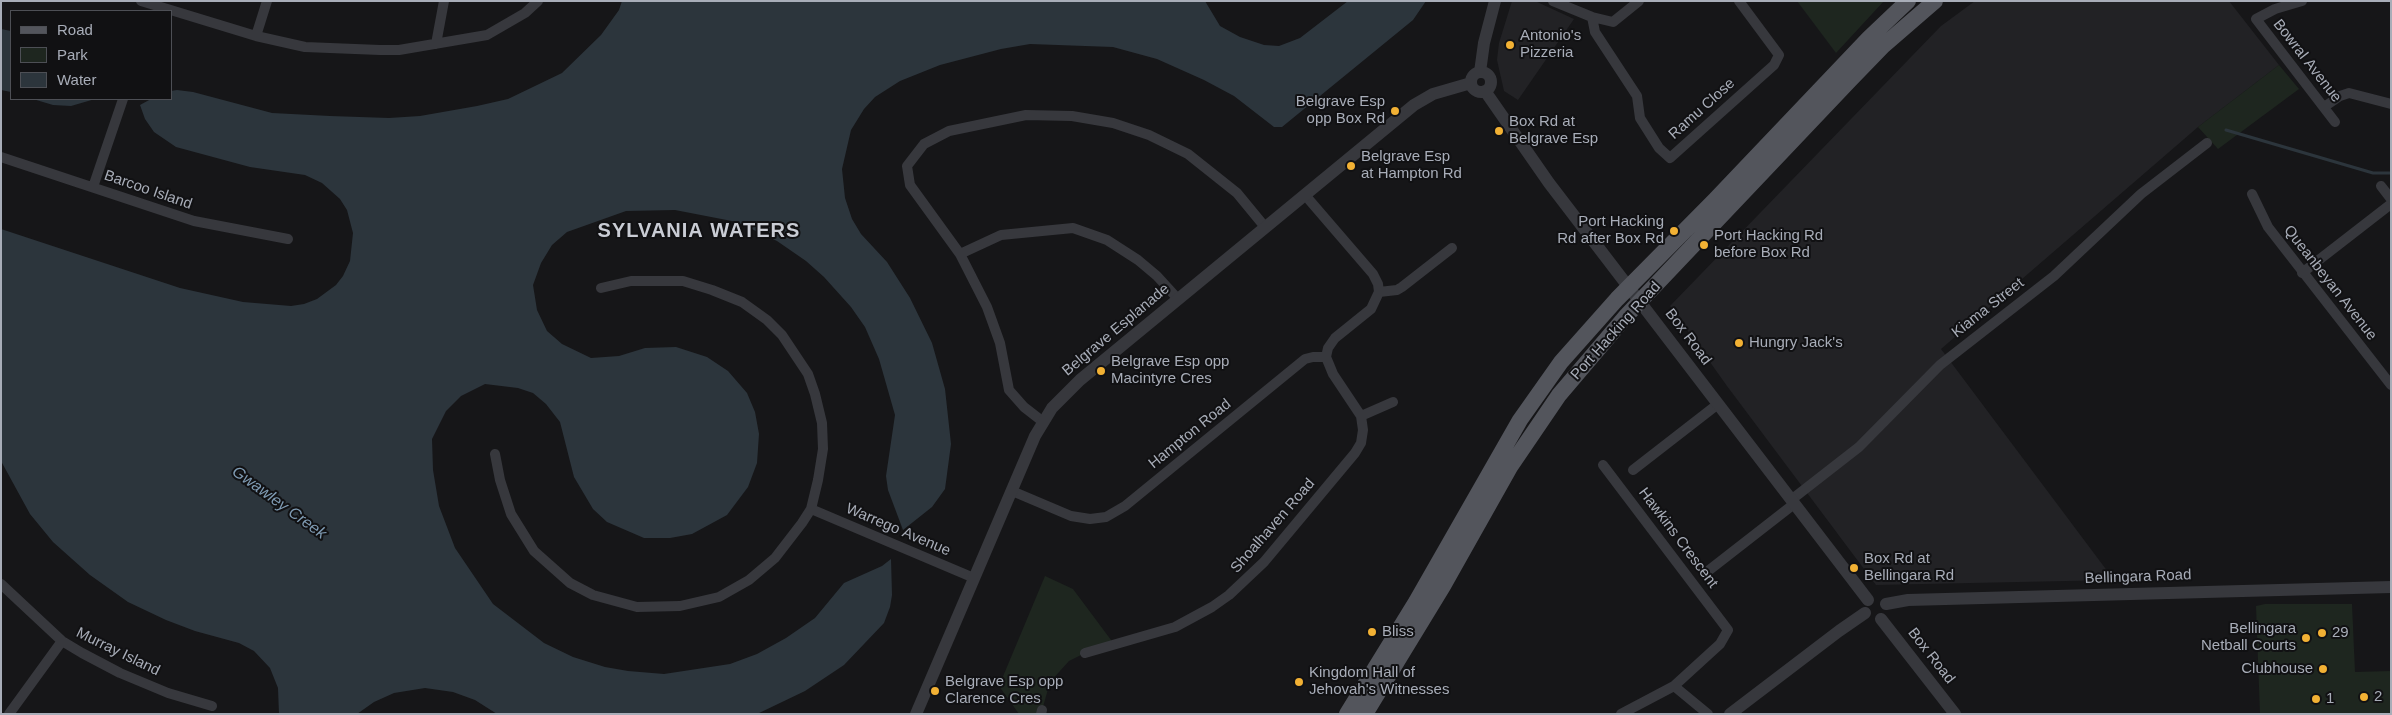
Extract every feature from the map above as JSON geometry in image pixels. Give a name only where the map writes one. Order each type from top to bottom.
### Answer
[{"type":"main road","name":"Port Hacking Road","points":[[1347,714],[1420,597],[1531,404],[1561,362],[1629,287],[1863,44],[1908,1]]},
{"type":"main road","name":"Port Hacking Road","points":[[1365,714],[1443,586],[1524,445],[1571,380],[1640,302],[1870,59],[1935,1]]},
{"type":"street","points":[[141,1],[154,9]]},
{"type":"street","points":[[256,36],[266,1]]},
{"type":"street","points":[[436,44],[444,1]]},
{"type":"street","points":[[172,14],[306,47],[399,50],[487,35],[525,13],[538,1]]},
{"type":"street","points":[[1480,72],[1484,43],[1495,1]]},
{"type":"street","points":[[1553,1],[1592,17],[1613,22],[1639,1]]},
{"type":"street","name":"Ramu Close","points":[[1592,17],[1595,32],[1637,96],[1640,118],[1659,148],[1670,158],[1774,65],[1779,54],[1740,1]]},
{"type":"street","name":"Bowral Avenue","points":[[2302,1],[2275,9],[2256,19],[2335,122]]},
{"type":"street","points":[[1480,72],[1487,74],[1490,80],[1490,86],[1485,91],[1476,91],[1470,83],[1472,77],[1480,72]]},
{"type":"street","name":"Belgrave Esplanade","points":[[916,714],[1042,421],[1067,392],[1414,106],[1433,94],[1470,83]]},
{"type":"street","name":"Box Road","points":[[1485,91],[1510,130],[1549,183],[1868,600]]},
{"type":"street","points":[[2324,107],[2349,93],[2391,104]]},
{"type":"street","points":[[93,187],[124,100]]},
{"type":"street","points":[[1042,421],[1024,407],[1010,390],[1000,343],[987,306],[960,254],[910,184],[907,166],[924,144],[948,131],[1026,115],[1072,116],[1131,128],[1168,143],[1188,154],[1222,179],[1266,227]]},
{"type":"street","name":"Kiama Street","points":[[1708,571],[1859,447],[1940,365],[2054,276],[2141,194],[2207,143]]},
{"type":"street","name":"Barcoo Island","points":[[1,157],[194,221],[288,239]]},
{"type":"street","points":[[2380,186],[2391,199]]},
{"type":"street","name":"Queanbeyan Avenue","points":[[2252,194],[2268,228],[2391,385]]},
{"type":"street","points":[[1305,195],[1372,274],[1378,284],[1378,292],[1371,308],[1331,342],[1326,357],[1333,374],[1362,416],[1393,402]]},
{"type":"street","points":[[2302,273],[2391,204]]},
{"type":"street","points":[[960,254],[1000,235],[1072,228],[1107,240],[1138,260],[1157,276],[1178,299]]},
{"type":"street","points":[[1378,292],[1397,290],[1452,248]]},
{"type":"street","points":[[495,454],[500,480],[511,514],[534,551],[570,583],[593,595],[637,607],[680,606],[719,597],[749,580],[775,558],[811,509],[823,449],[822,424],[808,374],[796,355],[768,320],[742,302],[683,281],[630,281],[601,288]]},
{"type":"street","name":"Hampton Road","points":[[1012,491],[1071,516],[1090,520],[1106,517],[1125,506],[1305,359],[1326,357]]},
{"type":"street","points":[[1634,470],[1718,404]]},
{"type":"street","name":"Shoalhaven Road","points":[[1085,652],[1175,627],[1212,607],[1239,587],[1264,562],[1355,453],[1361,443],[1363,430],[1362,416]]},
{"type":"street","name":"Hawkins Crescent","points":[[1603,465],[1728,630],[1720,644],[1674,686]]},
{"type":"street","name":"Warrego Avenue","points":[[811,509],[974,578]]},
{"type":"street","name":"Murray Island","points":[[1,584],[21,605],[62,641],[120,673],[168,693],[212,706]]},
{"type":"street","name":"Bellingara Road","points":[[1886,604],[1908,600],[2391,587]]},
{"type":"street","points":[[1878,597],[1886,604],[1887,611],[1881,619],[1874,620],[1865,614],[1864,606],[1868,600],[1878,597]]},
{"type":"street","points":[[1730,714],[1838,631],[1865,614]]},
{"type":"street","name":"Box Road","points":[[1881,619],[1955,714]]},
{"type":"street","points":[[8,714],[62,641]]},
{"type":"street","points":[[1621,714],[1674,686],[1708,714]]},
{"type":"shaded area","points":[[1512,1],[1535,1],[1574,19],[1518,100],[1504,91],[1497,60],[1499,43]]},
{"type":"shaded area","points":[[1975,1],[2229,1],[2279,65],[2198,127],[1941,349],[2114,580],[1876,585],[1727,386],[1670,306],[1941,26]]},
{"type":"green space","points":[[1797,1],[1884,1],[1836,53]]},
{"type":"green space","points":[[2279,65],[2299,89],[2218,149],[2198,127]]},
{"type":"green space","points":[[1045,576],[1073,589],[1114,644],[1085,653],[1069,661],[1050,682],[1041,714],[1019,714],[999,686]]},
{"type":"green space","name":"Bellingara Netball Courts","points":[[2265,604],[2352,604],[2355,672],[2391,671],[2391,714],[2260,714],[2256,606]]},
{"type":"water","name":"Gwawley Creek","points":[[622,1],[1205,1],[1220,26],[1240,37],[1264,45],[1279,46],[1300,38],[1348,1],[1426,1],[1413,20],[1282,127],[1274,127],[1234,96],[1204,80],[1157,59],[1113,47],[1030,44],[1001,49],[940,65],[900,81],[875,97],[864,109],[851,130],[842,169],[845,198],[852,219],[861,234],[887,262],[910,298],[932,343],[945,389],[951,444],[945,489],[932,507],[903,530],[888,490],[886,476],[895,415],[879,359],[865,327],[851,307],[824,277],[806,261],[777,241],[737,222],[675,210],[626,211],[567,232],[552,245],[541,263],[533,285],[537,310],[547,331],[562,344],[591,358],[619,356],[645,348],[676,347],[707,357],[728,371],[747,393],[755,412],[759,434],[757,463],[748,487],[727,515],[692,534],[670,538],[644,538],[607,522],[593,509],[574,477],[560,422],[546,404],[533,393],[518,388],[485,384],[461,396],[446,411],[432,439],[433,470],[439,506],[455,548],[493,604],[544,643],[573,657],[605,667],[664,674],[730,664],[757,654],[786,638],[815,618],[844,583],[882,566],[891,559],[892,595],[884,623],[844,665],[805,691],[757,714],[497,714],[475,700],[453,692],[425,688],[394,693],[374,702],[357,714],[279,714],[278,688],[270,668],[254,651],[239,643],[195,631],[166,620],[128,602],[90,575],[53,542],[30,514],[1,461],[1,229],[180,288],[243,302],[291,306],[304,304],[317,299],[336,285],[343,276],[350,261],[353,233],[347,210],[340,199],[322,183],[305,175],[250,167],[176,147],[154,132],[145,119],[140,105],[149,100],[172,100],[172,91],[177,90],[193,92],[272,113],[389,118],[420,116],[477,106],[508,99],[562,73],[601,35],[619,10]]},
{"type":"water","points":[[1,29],[10,31],[10,92],[1,90]]},
{"type":"water","points":[[36,100],[92,100],[71,106],[53,105]]},
{"type":"waterway","points":[[2226,130],[2373,173],[2391,173]]},
{"type":"place","name":"Antonio's Pizzeria","points":[[1510,45]]},
{"type":"place","name":"Belgrave Esp opp Box Rd","points":[[1395,111]]},
{"type":"place","name":"Box Rd at Belgrave Esp","points":[[1499,131]]},
{"type":"place","name":"Belgrave Esp at Hampton Rd","points":[[1351,166]]},
{"type":"place","name":"Port Hacking Rd after Box Rd","points":[[1674,231]]},
{"type":"place","name":"Port Hacking Rd before Box Rd","points":[[1704,245]]},
{"type":"place","name":"Hungry Jack's","points":[[1739,343]]},
{"type":"place","name":"Belgrave Esp opp Macintyre Cres","points":[[1101,371]]},
{"type":"place","name":"Box Rd at Bellingara Rd","points":[[1854,568]]},
{"type":"place","name":"Bliss","points":[[1372,632]]},
{"type":"place","name":"29","points":[[2322,633]]},
{"type":"place","name":"Bellingara Netball Courts","points":[[2306,638]]},
{"type":"place","name":"Clubhouse","points":[[2323,669]]},
{"type":"place","name":"Kingdom Hall of Jehovah's Witnesses","points":[[1299,682]]},
{"type":"place","name":"Belgrave Esp opp Clarence Cres","points":[[935,691]]},
{"type":"place","name":"2","points":[[2364,697]]},
{"type":"place","name":"1","points":[[2316,699]]},
{"type":"district","name":"SYLVANIA WATERS","points":[[699,231]]}]
